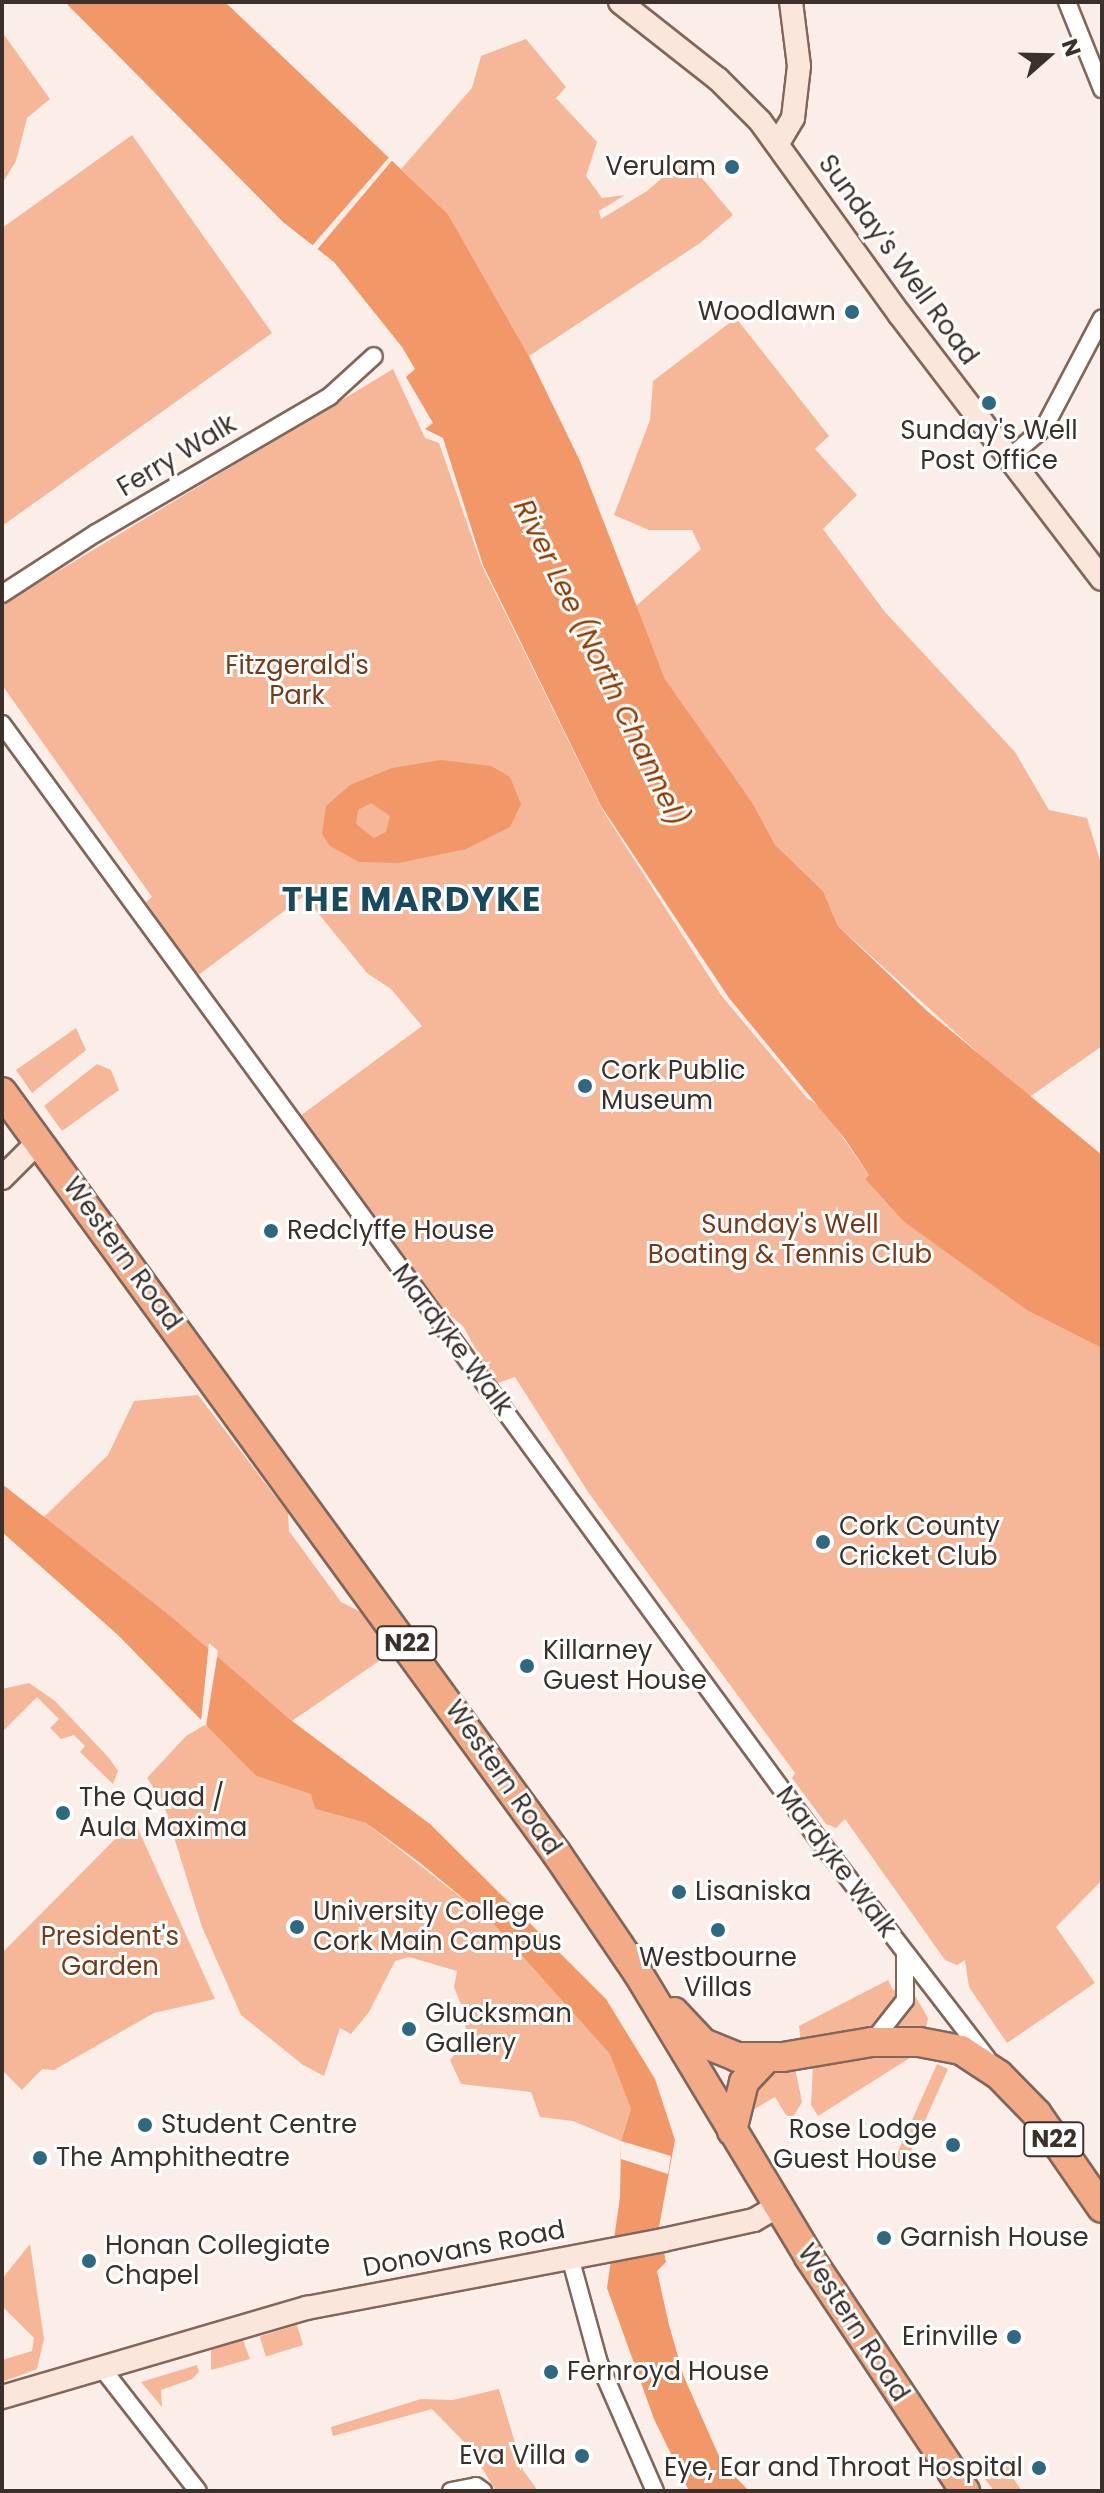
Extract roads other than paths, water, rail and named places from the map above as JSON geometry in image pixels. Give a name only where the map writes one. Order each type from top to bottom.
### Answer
[{"type":"highway","name":"Western Road","points":[[2,1092],[445,1695],[638,1973],[778,2206],[965,2491]]},
{"type":"highway","name":"N22","points":[[638,1973],[711,2048],[737,2057],[766,2058]]},
{"type":"highway","name":"Mardyke Walk","points":[[766,2058],[872,2042],[919,2042],[961,2050],[999,2075],[1037,2114],[1102,2208]]},
{"type":"highway","points":[[732,2131],[744,2082],[766,2058]]},
{"type":"street","name":"Sunday's Well Road","points":[[620,2],[718,79],[778,143],[900,315],[1011,456],[1102,579]]},
{"type":"street","points":[[1067,2],[1102,89]]},
{"type":"street","points":[[778,143],[790,126],[797,89],[797,6]]},
{"type":"street","points":[[1011,456],[1044,428],[1102,318]]},
{"type":"street","name":"Ferry Walk","points":[[2,594],[96,533],[330,396],[374,356]]},
{"type":"street","name":"Mardyke Walk","points":[[2,724],[905,1954],[999,2075]]},
{"type":"street","points":[[2,1178],[39,1141]]},
{"type":"street","name":"Mardyke Walk","points":[[872,2042],[905,2000],[905,1954]]},
{"type":"street","name":"Donovans Road","points":[[2,2397],[307,2308],[663,2240],[754,2220],[778,2206]]},
{"type":"street","points":[[570,2257],[599,2363],[655,2491]]},
{"type":"street","points":[[101,2367],[198,2491]]},
{"type":"water","name":"River Lee (North Channel)","points":[[65,2],[225,2],[448,214],[529,356],[580,461],[665,679],[752,802],[775,845],[823,891],[838,926],[927,1011],[1102,1155],[1102,1348],[1027,1310],[903,1221],[865,1179],[869,1175],[845,1139],[729,998],[601,806],[483,565],[443,438],[425,429],[433,423],[406,377],[415,369],[402,347],[334,262],[283,222]]},
{"type":"water","points":[[441,760],[491,766],[510,777],[521,804],[510,827],[466,849],[399,863],[359,862],[330,846],[322,834],[326,806],[350,785],[392,768]],"holes":[[[371,803],[390,816],[386,832],[374,838],[356,824],[358,810]]]},
{"type":"water","points":[[2,1484],[173,1618],[292,1721],[430,1824],[606,1999],[655,2079],[675,2140],[659,2227],[666,2262],[657,2271],[684,2377],[722,2463],[749,2491],[689,2491],[654,2419],[607,2288],[620,2197],[621,2141],[631,2109],[610,2054],[492,1922],[419,1862],[366,1823],[315,1809],[311,1794],[256,1776],[118,1635],[2,1532]]},
{"type":"place","name":"Verulam","points":[[732,167]]},
{"type":"place","name":"Woodlawn","points":[[852,312]]},
{"type":"place","name":"Sunday's Well Post Office","points":[[989,403]]},
{"type":"place","name":"Cork Public Museum","points":[[585,1086]]},
{"type":"place","name":"Redclyffe House","points":[[271,1231]]},
{"type":"place","name":"Cork County Cricket Club","points":[[823,1542]]},
{"type":"place","name":"Killarney Guest House","points":[[527,1666]]},
{"type":"place","name":"The Quad / Aula Maxima","points":[[63,1813]]},
{"type":"place","name":"Lisaniska","points":[[679,1892]]},
{"type":"place","name":"University College Cork Main Campus","points":[[297,1927]]},
{"type":"place","name":"Westbourne Villas","points":[[718,1930]]},
{"type":"place","name":"Glucksman Gallery","points":[[409,2029]]},
{"type":"place","name":"Student Centre","points":[[145,2125]]},
{"type":"place","name":"Rose Lodge Guest House","points":[[953,2145]]},
{"type":"place","name":"The Amphitheatre","points":[[40,2158]]},
{"type":"place","name":"Garnish House","points":[[884,2238]]},
{"type":"place","name":"Honan Collegiate Chapel","points":[[89,2261]]},
{"type":"place","name":"Erinville","points":[[1014,2337]]},
{"type":"place","name":"Fernroyd House","points":[[551,2372]]},
{"type":"place","name":"Eva Villa","points":[[582,2456]]},
{"type":"place","name":"Eye, Ear and Throat Hospital","points":[[1039,2468]]},
{"type":"district","name":"THE MARDYKE","points":[[412,900]]},
{"type":"park label","name":"Fitzgerald's Park","points":[[297,681]]},
{"type":"park label","name":"Sunday's Well Boating & Tennis Club","points":[[790,1240]]},
{"type":"park label","name":"President's Garden","points":[[110,1952]]}]
